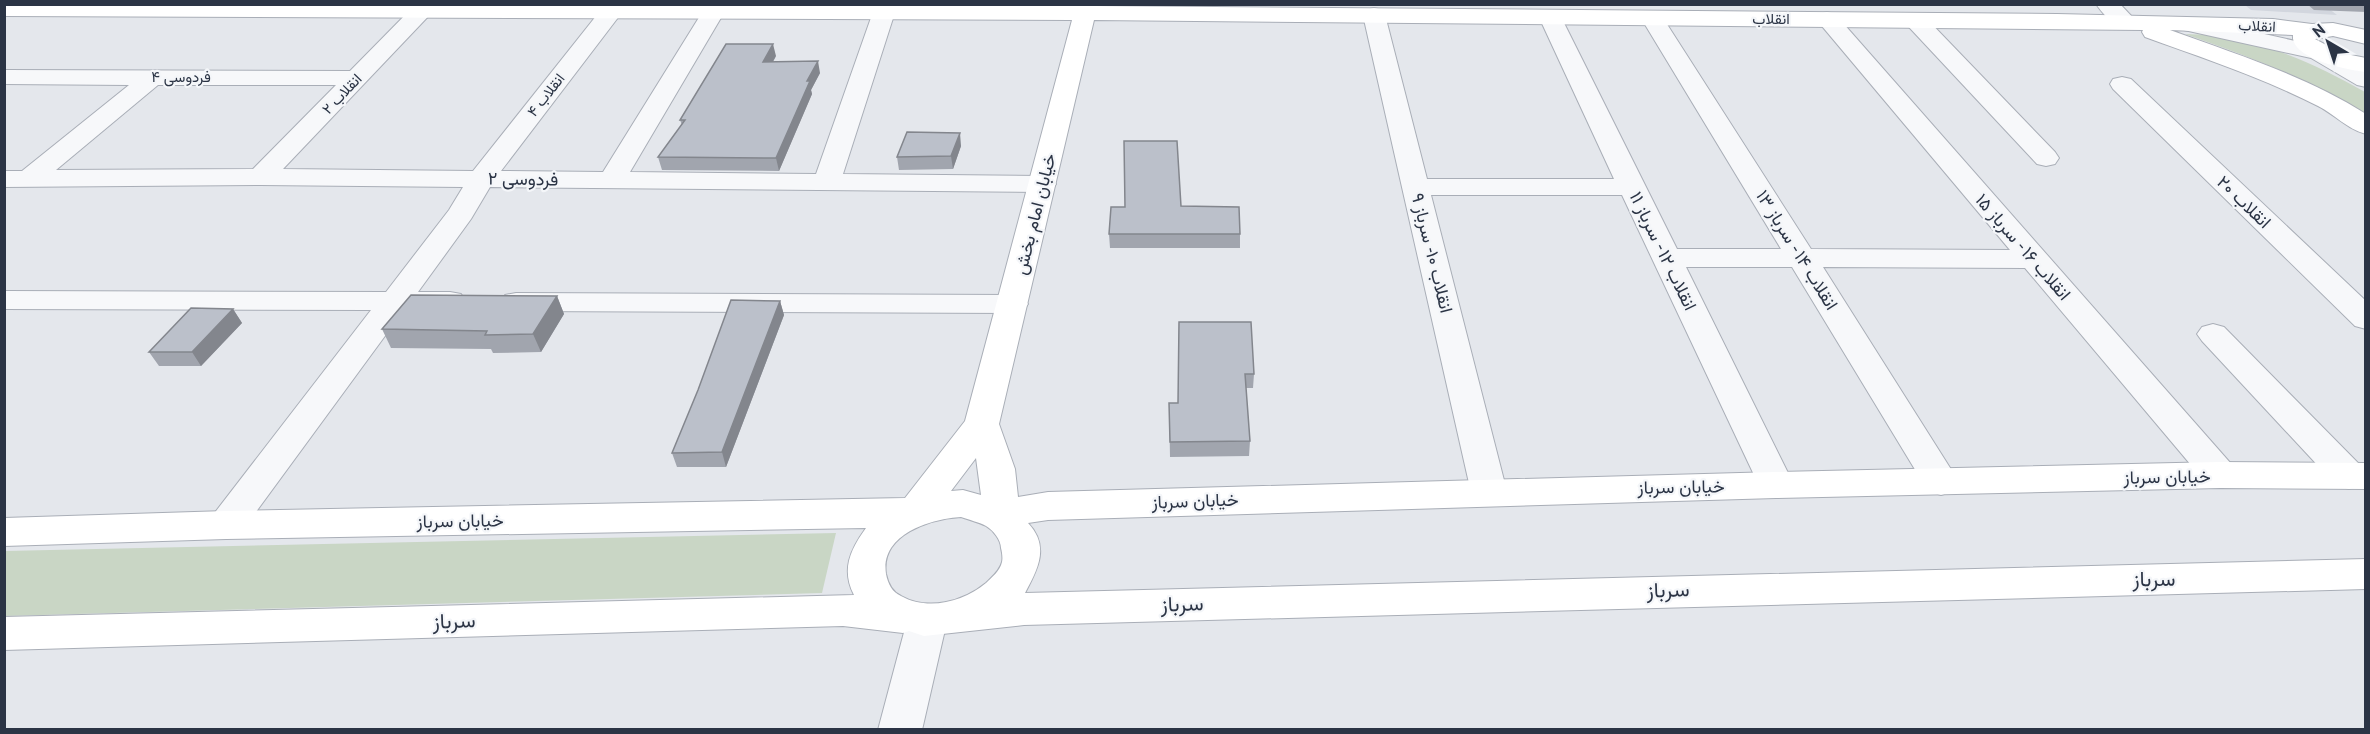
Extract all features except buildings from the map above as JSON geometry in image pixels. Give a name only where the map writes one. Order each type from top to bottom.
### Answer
[{"type":"street","points":[[2107,4],[2126,22],[2257,70],[2328,101],[2366,126]]},
{"type":"street","name":"انقلاب","points":[[4,9],[233,6],[714,11],[843,8],[884,12],[1086,9],[1374,15],[1429,10],[1550,17],[2181,23],[2236,33],[2317,31]]},
{"type":"street","name":"انقلاب ۲","points":[[261,177],[427,7]]},
{"type":"street","name":"انقلاب ۴","points":[[226,525],[461,213],[481,179],[603,9]]},
{"type":"street","name":"خیابان امام بخش","points":[[982,424],[1086,9]]},
{"type":"street","points":[[612,180],[714,11]]},
{"type":"street","points":[[827,182],[884,12]]},
{"type":"street","name":"انقلاب ۱۰- سرباز ۹","points":[[1374,15],[1489,492]]},
{"type":"street","name":"انقلاب ۱۲ - سرباز ۱۱","points":[[1550,17],[1776,485]]},
{"type":"street","name":"انقلاب ۱۴ - سرباز ۱۳","points":[[1652,18],[1941,482]]},
{"type":"street","name":"انقلاب ۱۶ - سرباز ۱۵","points":[[1827,19],[2220,475]]},
{"type":"street","points":[[1915,20],[2046,158]]},
{"type":"street","points":[[2317,31],[2362,34]]},
{"type":"street","points":[[2317,31],[2347,62],[2366,66]]},
{"type":"street","points":[[2317,31],[2366,80]]},
{"type":"street","name":"فردوسی ۴","points":[[4,77],[358,78]]},
{"type":"street","points":[[17,179],[153,77]]},
{"type":"street","name":"انقلاب ۲۰","points":[[2122,84],[2366,319]]},
{"type":"street","name":"فردوسی ۲","points":[[17,179],[261,177],[1042,184]]},
{"type":"street","points":[[1416,187],[1632,187]]},
{"type":"street","points":[[1667,258],[2033,259]]},
{"type":"street","points":[[4,300],[1012,304]]},
{"type":"street","points":[[2213,334],[2357,476]]},
{"type":"street","points":[[916,511],[982,424]]},
{"type":"street","points":[[982,424],[999,475],[1001,498],[997,514]]},
{"type":"street","name":"خیابان سرباز","points":[[997,514],[1048,506],[1489,492],[2220,475],[2357,476]]},
{"type":"street","points":[[939,504],[963,504],[987,508],[997,514],[1006,519],[1019,535],[1023,554],[1018,574],[1004,594],[983,609],[956,619],[915,619],[884,606],[871,591],[866,573],[869,555],[879,537],[895,522],[916,511],[939,504]]},
{"type":"street","name":"خیابان سرباز","points":[[4,532],[226,525],[866,514],[916,511]]},
{"type":"street","name":"سرباز","points":[[971,614],[1024,609],[1119,606],[2366,574]]},
{"type":"street","name":"سرباز","points":[[4,634],[843,610],[915,619]]},
{"type":"street","points":[[900,729],[915,619]]},
{"type":"shaded area","points":[[2245,5],[2324,5],[2337,15],[2251,10]]},
{"type":"green space","points":[[2185,34],[2209,35],[2256,44],[2301,60],[2365,92],[2365,114],[2300,79]]},
{"type":"green space","points":[[836,533],[822,593],[5,616],[5,551]]}]
